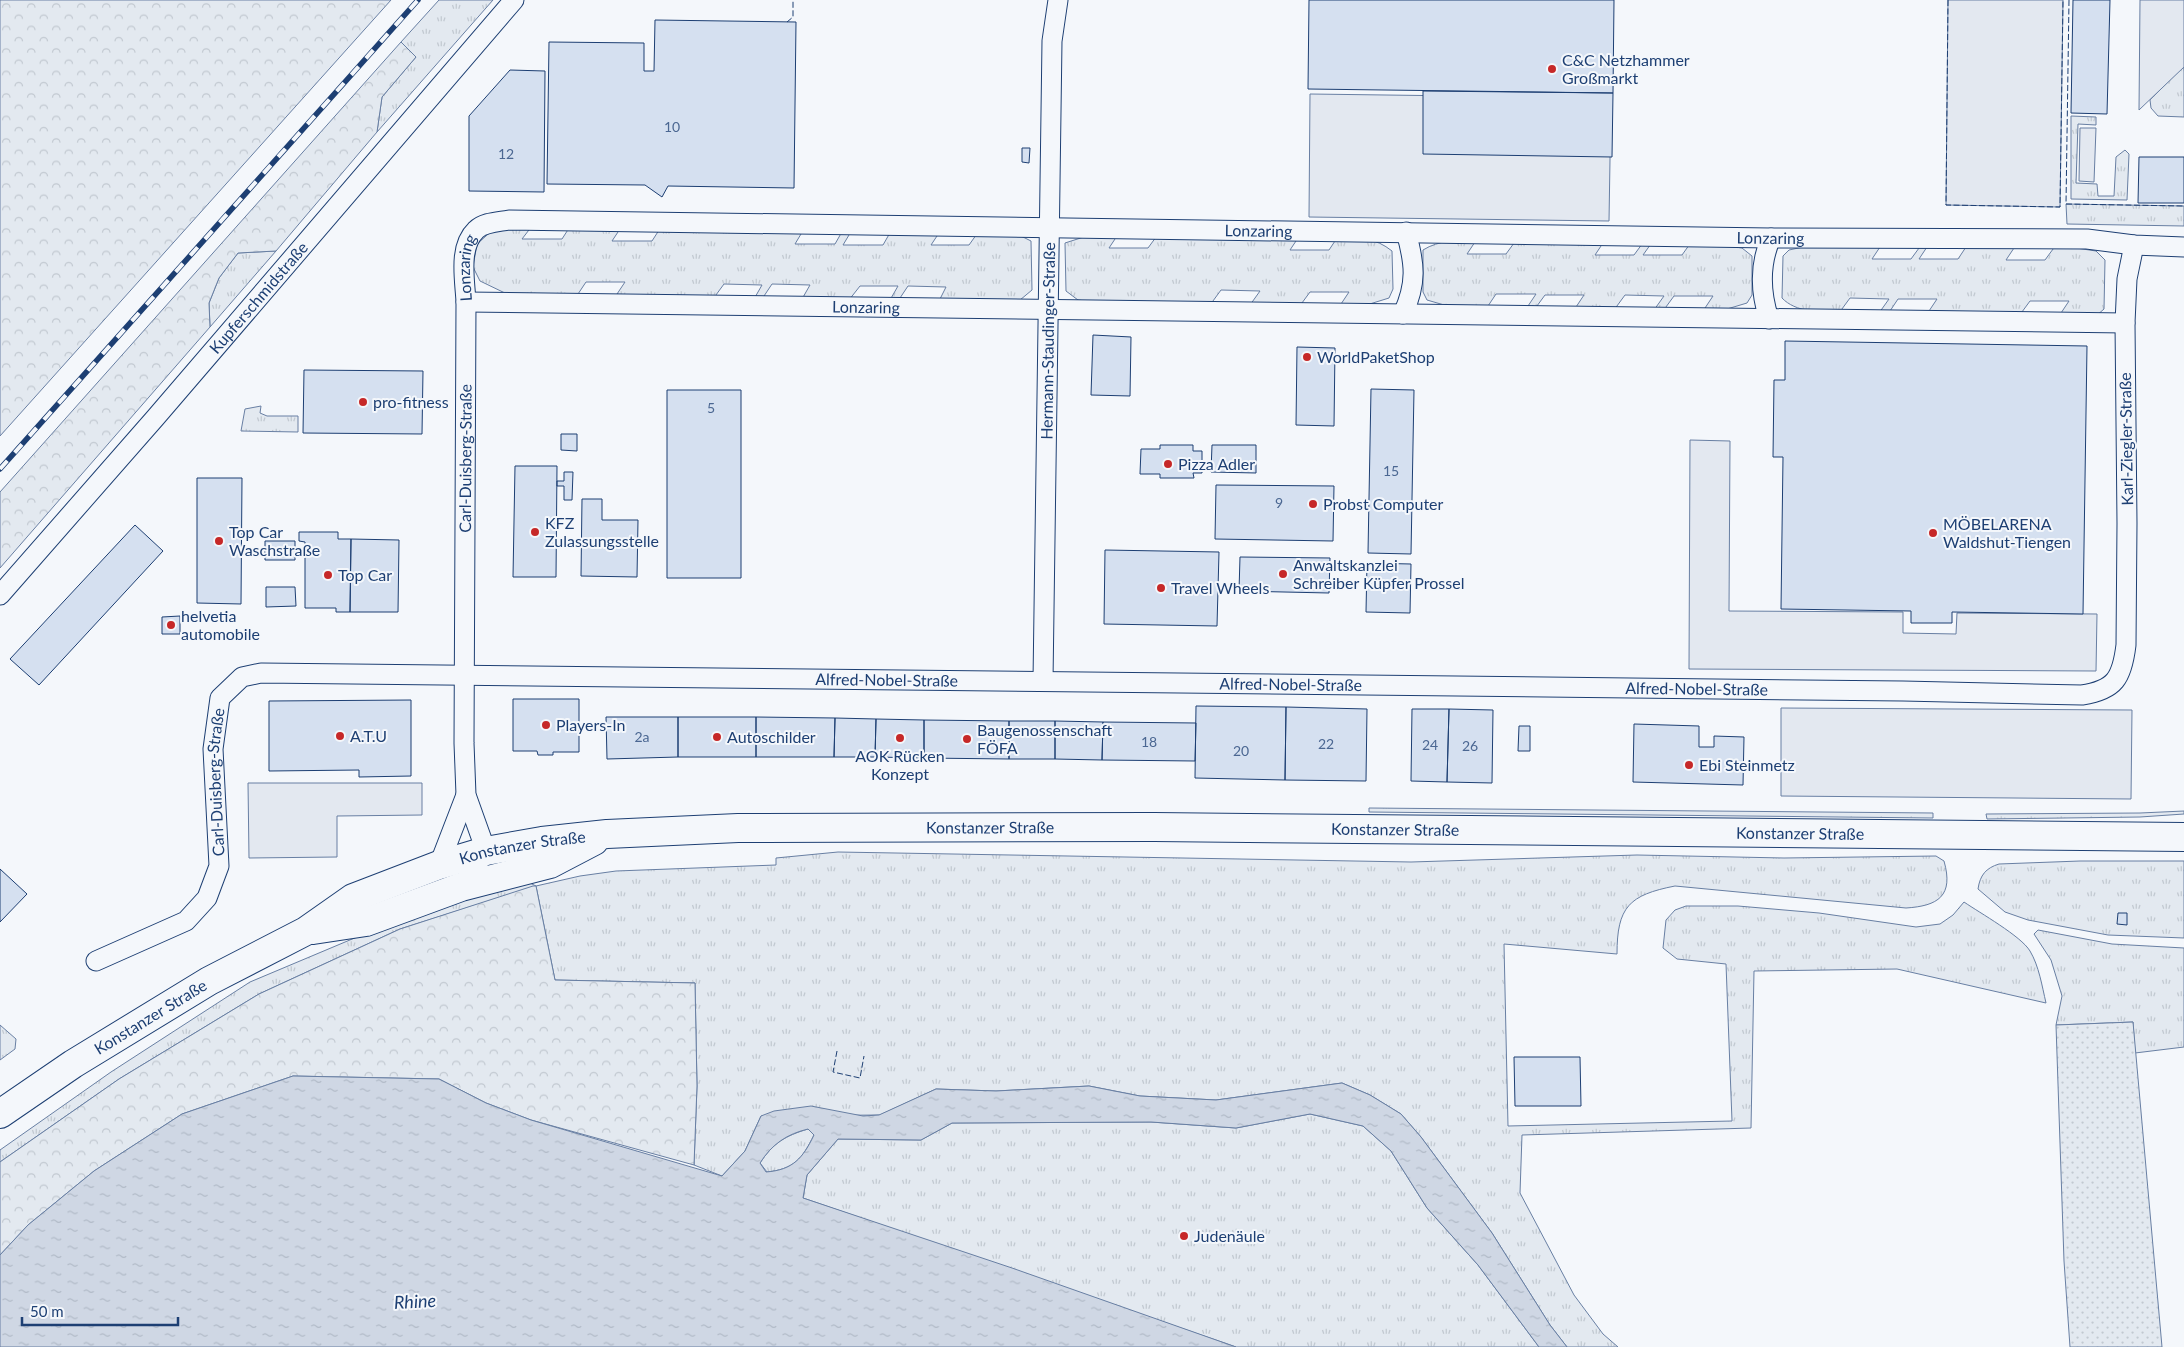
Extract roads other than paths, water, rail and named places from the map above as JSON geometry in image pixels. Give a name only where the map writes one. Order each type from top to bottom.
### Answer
[{"type":"main road","name":"Konstanzer Straße","points":[[0,1114],[73,1064],[210,981],[306,931],[353,898],[438,865],[486,852],[542,841],[607,834],[738,828],[1154,826],[2184,838]]},
{"type":"main road","name":"Konstanzer Straße","points":[[306,931],[366,922],[461,887],[550,864],[607,834]]},
{"type":"street","name":"Kupferschmidstraße","points":[[0,595],[156,417],[514,0]]},
{"type":"street","name":"Hermann-Staudinger-Straße","points":[[1043,682],[1052,41],[1058,0]]},
{"type":"street","name":"Lonzaring","points":[[2125,323],[466,302],[464,261],[468,242],[476,230],[490,223],[509,220],[1050,226],[1771,238],[2087,239],[2134,245]]},
{"type":"street","points":[[1403,314],[1412,295],[1414,274],[1412,252],[1406,232]]},
{"type":"street","points":[[1769,319],[1763,301],[1761,278],[1764,255],[1771,238]]},
{"type":"street","points":[[2134,245],[2184,247]]},
{"type":"street","name":"Karl-Ziegler-Straße","points":[[2115,681],[2124,664],[2126,645],[2125,323],[2126,279],[2134,245]]},
{"type":"street","name":"Carl-Duisberg-Straße","points":[[466,302],[464,676],[466,795],[486,852]]},
{"type":"street","name":"Carl-Duisberg-Straße","points":[[96,961],[186,921],[207,898],[219,866],[213,749],[220,698],[242,677],[261,673],[288,672],[464,676]]},
{"type":"street","name":"Alfred-Nobel-Straße","points":[[464,676],[1903,691],[2082,695],[2100,692],[2115,681]]},
{"type":"street","name":"Carl-Duisberg-Straße","points":[[438,865],[466,795]]},
{"type":"street","points":[[461,887],[486,852]]},
{"type":"water","name":"Rhine","points":[[293,1076],[439,1079],[486,1103],[531,1120],[722,1176],[745,1151],[761,1116],[774,1111],[811,1106],[863,1116],[879,1115],[936,1089],[996,1091],[1089,1086],[1140,1096],[1216,1100],[1342,1083],[1370,1095],[1401,1114],[1421,1137],[1492,1233],[1550,1325],[1567,1347],[1539,1347],[1478,1265],[1427,1208],[1391,1151],[1363,1126],[1310,1114],[1236,1128],[1151,1122],[952,1123],[921,1140],[838,1139],[807,1175],[803,1198],[1012,1268],[1236,1347],[0,1347],[0,1255],[28,1225],[94,1171],[182,1114]],"holes":[[[808,1129],[814,1135],[801,1156],[783,1169],[766,1172],[760,1163],[775,1145],[787,1137]]]},
{"type":"railway","points":[[0,469],[418,0]]},
{"type":"place","name":"C&C Netzhammer Großmarkt","points":[[1552,69]]},
{"type":"place","name":"WorldPaketShop","points":[[1307,357]]},
{"type":"place","name":"pro-fitness","points":[[363,402]]},
{"type":"place","name":"Pizza Adler","points":[[1168,464]]},
{"type":"place","name":"Probst Computer","points":[[1313,504]]},
{"type":"place","name":"KFZ Zulassungsstelle","points":[[535,532]]},
{"type":"place","name":"MÖBELARENA Waldshut-Tiengen","points":[[1933,533]]},
{"type":"place","name":"Top Car Waschstraße","points":[[219,541]]},
{"type":"place","name":"Anwaltskanzlei Schreiber Küpfer Prossel","points":[[1283,574]]},
{"type":"place","name":"Top Car","points":[[328,575]]},
{"type":"place","name":"Travel Wheels","points":[[1161,588]]},
{"type":"place","name":"helvetia automobile","points":[[171,625]]},
{"type":"place","name":"Players-In","points":[[546,725]]},
{"type":"place","name":"A.T.U","points":[[340,736]]},
{"type":"place","name":"Autoschilder","points":[[717,737]]},
{"type":"place","name":"AOK Rücken Konzept","points":[[900,738]]},
{"type":"place","name":"Baugenossenschaft FÖFA","points":[[967,739]]},
{"type":"place","name":"Ebi Steinmetz","points":[[1689,765]]},
{"type":"place","name":"Judenäule","points":[[1184,1236]]}]
